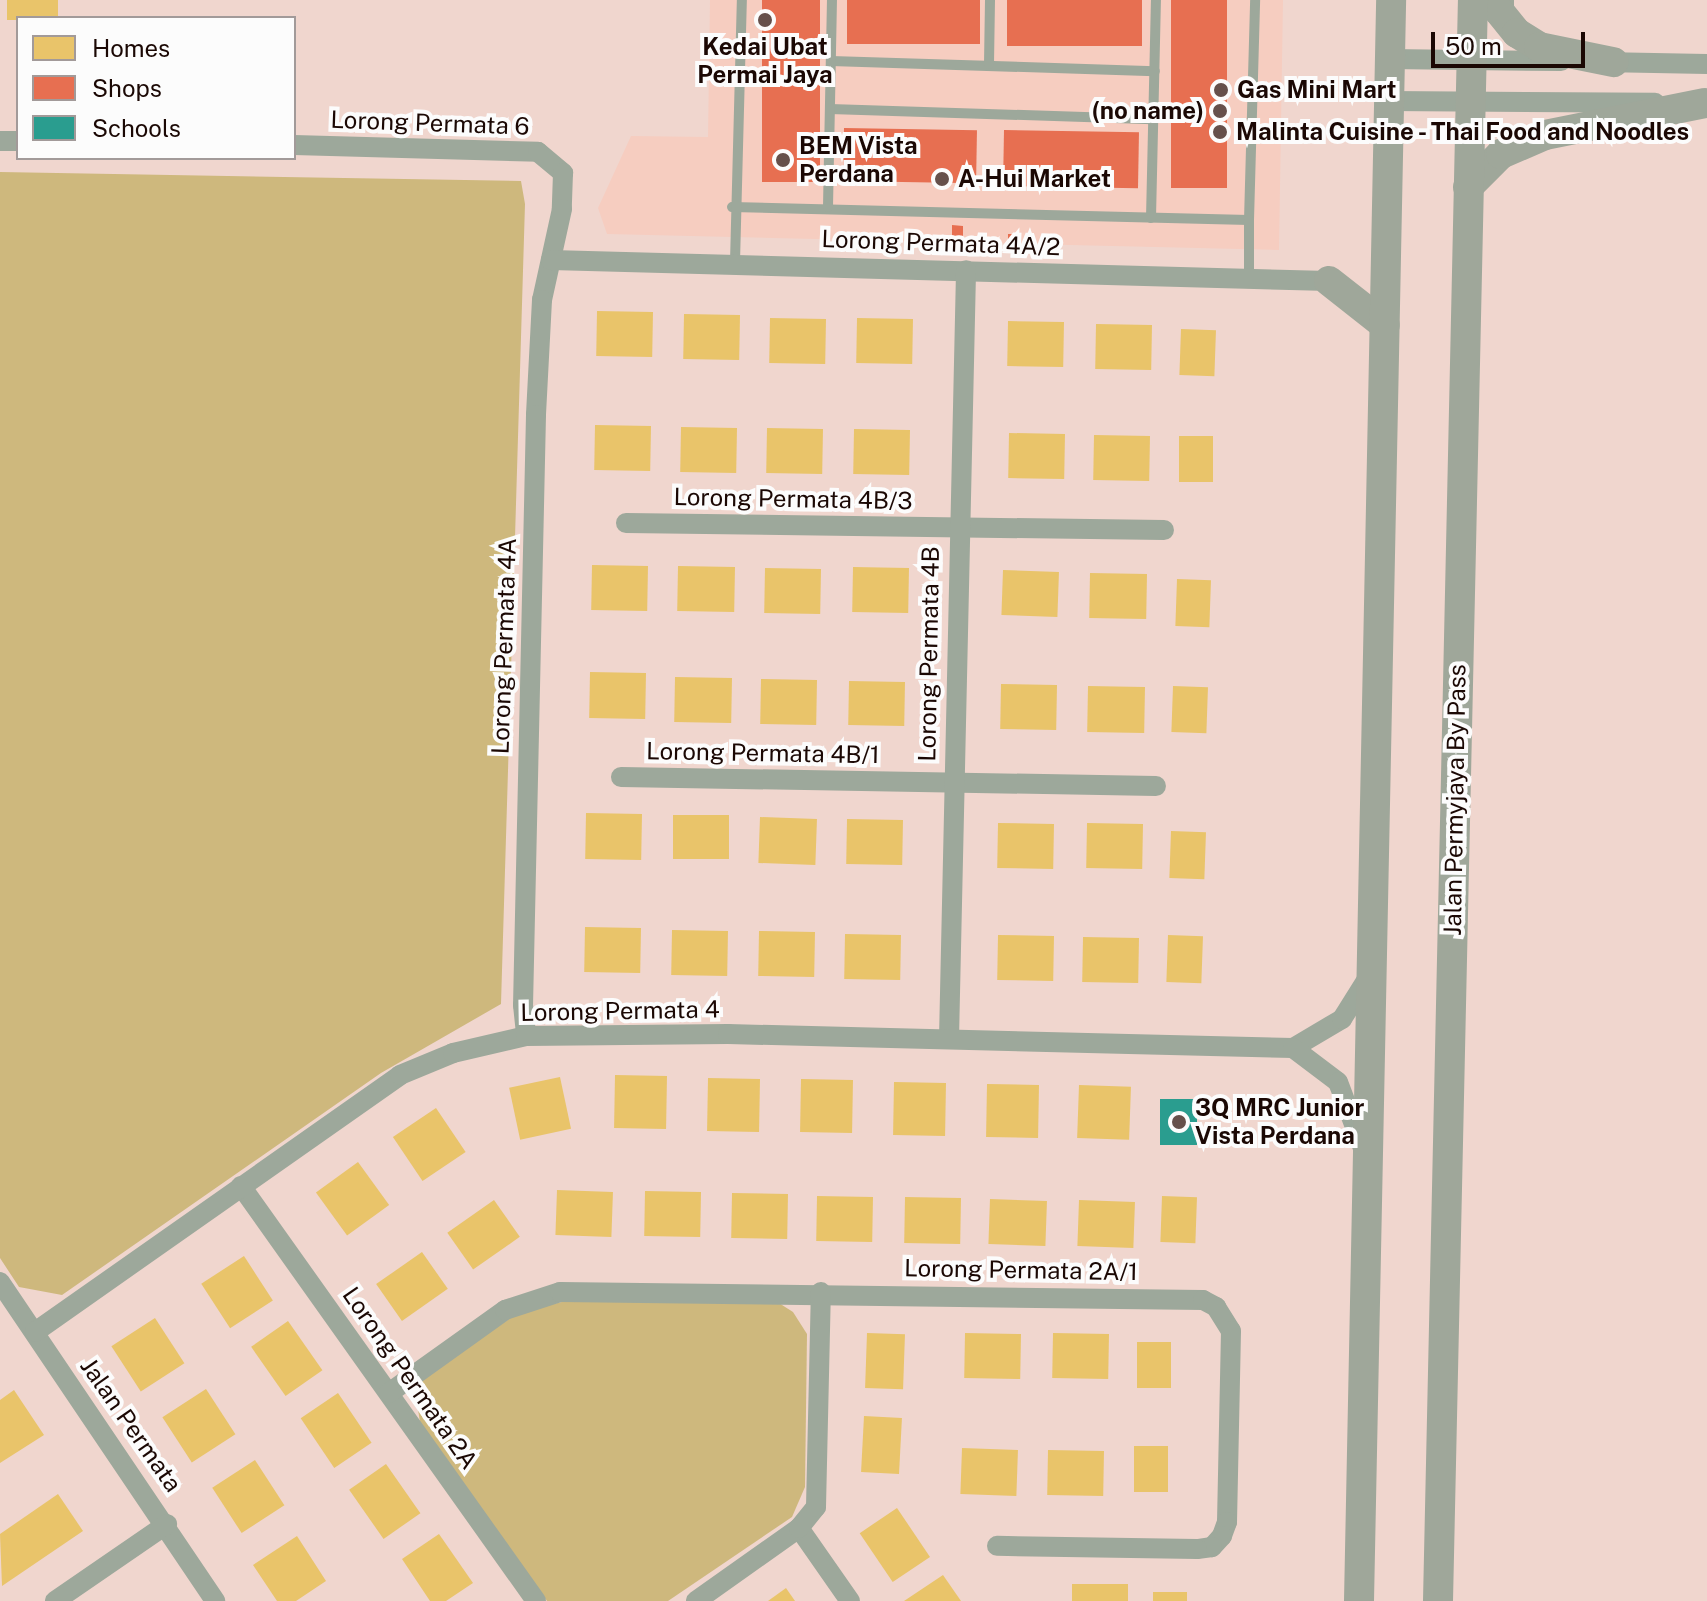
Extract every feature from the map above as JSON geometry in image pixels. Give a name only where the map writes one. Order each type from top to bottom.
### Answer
[{"type":"main road","points":[[1359,1601],[1391,0]]},
{"type":"main road","name":"Jalan Permyjaya By Pass","points":[[1438,1601],[1473,0]]},
{"type":"main road","points":[[1499,0],[1499,11],[1517,33],[1539,47],[1613,62]]},
{"type":"main road","points":[[1468,187],[1501,154],[1545,135],[1706,103]]},
{"type":"main road","points":[[1329,281],[1385,325]]},
{"type":"street","points":[[1389,59],[1707,64]]},
{"type":"street","points":[[1388,101],[1706,103]]},
{"type":"street","name":"Lorong Permata 6","points":[[296,145],[507,149],[549,156],[563,173],[565,185],[551,260]]},
{"type":"street","name":"Lorong Permata 4A/2","points":[[551,260],[735,262],[1329,281]]},
{"type":"street","name":"Lorong Permata 4A","points":[[526,1036],[523,974],[536,415],[542,300],[551,260]]},
{"type":"street","name":"Lorong Permata 4B","points":[[949,1039],[952,783],[966,270]]},
{"type":"street","name":"Lorong Permata 4B/3","points":[[626,523],[1164,530]]},
{"type":"street","name":"Lorong Permata 4B/1","points":[[621,777],[1156,786]]},
{"type":"street","points":[[1368,1159],[1338,1082],[1293,1048],[1342,1019],[1372,972]]},
{"type":"street","name":"Lorong Permata 4","points":[[35,1332],[400,1075],[453,1053],[526,1036],[949,1039],[1293,1048]]},
{"type":"street","name":"Lorong Permata 2A","points":[[241,1186],[536,1601]]},
{"type":"street","name":"Jalan Permata","points":[[0,1282],[167,1524],[215,1601]]},
{"type":"street","points":[[696,1601],[799,1528],[819,1495],[821,1292]]},
{"type":"street","name":"Lorong Permata 2A/1","points":[[389,1393],[496,1315],[542,1294],[821,1292],[1203,1300],[1225,1316],[1231,1331],[1227,1522],[1212,1547],[997,1546]]},
{"type":"street","points":[[55,1601],[167,1524]]},
{"type":"street","points":[[799,1528],[850,1601]]},
{"type":"lane","points":[[735,262],[732,207],[742,0]]},
{"type":"lane","points":[[828,207],[832,0]]},
{"type":"lane","points":[[989,64],[990,0]]},
{"type":"lane","points":[[1151,218],[1156,0]]},
{"type":"lane","points":[[1249,278],[1255,0]]},
{"type":"lane","points":[[831,61],[1155,71]]},
{"type":"lane","points":[[830,109],[1153,119]]},
{"type":"lane","points":[[732,207],[828,207],[1249,220]]},
{"type":"shaded area","points":[[710,0],[1283,0],[1279,250],[607,234],[598,208],[631,136],[708,137]]},
{"type":"shaded area","points":[[0,172],[521,181],[525,204],[501,1004],[381,1073],[62,1295],[19,1287],[0,1258]]},
{"type":"shaded area","points":[[580,1298],[771,1298],[793,1312],[807,1334],[805,1487],[792,1517],[668,1601],[547,1601],[420,1422],[416,1397],[424,1375],[521,1311]]},
{"type":"building: Homes","points":[[7,0],[58,0],[58,16],[16,16],[16,20],[7,20]]},
{"type":"building: Homes","points":[[597,311],[653,312],[652,357],[596,356]]},
{"type":"building: Homes","points":[[684,314],[740,315],[739,360],[683,359]]},
{"type":"building: Homes","points":[[770,318],[826,319],[825,364],[769,363]]},
{"type":"building: Homes","points":[[857,318],[913,319],[912,364],[856,363]]},
{"type":"building: Homes","points":[[1008,321],[1064,322],[1063,367],[1007,366]]},
{"type":"building: Homes","points":[[1096,324],[1152,325],[1151,370],[1095,369]]},
{"type":"building: Homes","points":[[1181,329],[1216,330],[1214,376],[1179,375]]},
{"type":"building: Homes","points":[[595,425],[651,426],[650,471],[594,470]]},
{"type":"building: Homes","points":[[681,427],[737,428],[736,473],[680,472]]},
{"type":"building: Homes","points":[[767,428],[823,429],[822,474],[766,473]]},
{"type":"building: Homes","points":[[854,429],[910,430],[909,475],[853,474]]},
{"type":"building: Homes","points":[[1009,433],[1065,434],[1064,479],[1008,478]]},
{"type":"building: Homes","points":[[1094,435],[1150,436],[1149,481],[1093,480]]},
{"type":"building: Homes","points":[[1179,436],[1213,436],[1213,482],[1179,482]]},
{"type":"building: Homes","points":[[592,565],[648,566],[647,611],[591,610]]},
{"type":"building: Homes","points":[[678,566],[735,567],[734,612],[677,611]]},
{"type":"building: Homes","points":[[853,567],[909,568],[908,613],[852,612]]},
{"type":"building: Homes","points":[[765,568],[821,569],[820,614],[764,613]]},
{"type":"building: Homes","points":[[1003,570],[1059,572],[1057,617],[1001,615]]},
{"type":"building: Homes","points":[[1090,573],[1147,574],[1146,619],[1089,618]]},
{"type":"building: Homes","points":[[1177,579],[1211,580],[1209,627],[1175,626]]},
{"type":"building: Homes","points":[[590,672],[646,673],[645,719],[589,718]]},
{"type":"building: Homes","points":[[675,677],[732,678],[731,723],[674,722]]},
{"type":"building: Homes","points":[[761,679],[817,680],[816,725],[760,724]]},
{"type":"building: Homes","points":[[849,681],[905,682],[904,726],[848,725]]},
{"type":"building: Homes","points":[[1001,684],[1057,685],[1056,730],[1000,729]]},
{"type":"building: Homes","points":[[1088,686],[1145,687],[1144,733],[1087,732]]},
{"type":"building: Homes","points":[[1173,686],[1208,687],[1206,733],[1171,732]]},
{"type":"building: Homes","points":[[586,813],[642,814],[641,860],[585,859]]},
{"type":"building: Homes","points":[[673,815],[729,815],[729,859],[673,859]]},
{"type":"building: Homes","points":[[760,817],[817,819],[815,865],[758,863]]},
{"type":"building: Homes","points":[[847,819],[903,820],[902,865],[846,864]]},
{"type":"building: Homes","points":[[998,823],[1054,824],[1053,869],[997,868]]},
{"type":"building: Homes","points":[[1087,823],[1143,824],[1142,869],[1086,868]]},
{"type":"building: Homes","points":[[1171,831],[1206,832],[1204,879],[1169,878]]},
{"type":"building: Homes","points":[[585,927],[641,928],[640,973],[584,972]]},
{"type":"building: Homes","points":[[672,930],[728,931],[727,976],[671,975]]},
{"type":"building: Homes","points":[[759,931],[815,932],[814,977],[758,976]]},
{"type":"building: Homes","points":[[845,934],[901,935],[900,980],[844,979]]},
{"type":"building: Homes","points":[[998,935],[1054,936],[1053,981],[997,980]]},
{"type":"building: Homes","points":[[1168,935],[1203,936],[1201,983],[1166,982]]},
{"type":"building: Homes","points":[[1083,937],[1139,938],[1138,983],[1082,982]]},
{"type":"building: Homes","points":[[615,1075],[667,1076],[666,1129],[614,1128]]},
{"type":"building: Homes","points":[[560,1077],[571,1129],[520,1140],[509,1088]]},
{"type":"building: Homes","points":[[708,1078],[760,1079],[759,1132],[707,1131]]},
{"type":"building: Homes","points":[[801,1079],[853,1080],[852,1133],[800,1132]]},
{"type":"building: Homes","points":[[894,1082],[946,1083],[945,1136],[893,1135]]},
{"type":"building: Homes","points":[[987,1084],[1039,1085],[1038,1138],[986,1137]]},
{"type":"building: Homes","points":[[1079,1085],[1131,1087],[1129,1140],[1077,1138]]},
{"type":"building: Homes","points":[[436,1108],[466,1152],[423,1181],[393,1137]]},
{"type":"building: Homes","points":[[358,1162],[389,1205],[347,1235],[316,1193]]},
{"type":"building: Homes","points":[[557,1190],[613,1192],[611,1237],[555,1235]]},
{"type":"building: Homes","points":[[645,1191],[701,1192],[700,1237],[644,1236]]},
{"type":"building: Homes","points":[[732,1193],[788,1194],[787,1239],[731,1238]]},
{"type":"building: Homes","points":[[817,1196],[873,1197],[872,1242],[816,1241]]},
{"type":"building: Homes","points":[[1162,1196],[1197,1197],[1195,1243],[1160,1242]]},
{"type":"building: Homes","points":[[905,1197],[961,1198],[960,1244],[904,1243]]},
{"type":"building: Homes","points":[[990,1199],[1047,1201],[1045,1246],[988,1244]]},
{"type":"building: Homes","points":[[494,1200],[520,1237],[473,1270],[447,1233]]},
{"type":"building: Homes","points":[[1079,1200],[1135,1202],[1133,1248],[1077,1246]]},
{"type":"building: Homes","points":[[422,1252],[448,1289],[402,1321],[376,1284]]},
{"type":"building: Homes","points":[[244,1256],[273,1300],[230,1328],[201,1284]]},
{"type":"building: Homes","points":[[155,1318],[184,1363],[141,1392],[111,1346]]},
{"type":"building: Homes","points":[[288,1321],[322,1370],[286,1396],[251,1347]]},
{"type":"building: Homes","points":[[867,1333],[905,1334],[903,1389],[865,1388]]},
{"type":"building: Homes","points":[[965,1333],[1021,1334],[1020,1379],[964,1378]]},
{"type":"building: Homes","points":[[1053,1333],[1109,1334],[1108,1379],[1052,1378]]},
{"type":"building: Homes","points":[[1137,1342],[1171,1342],[1171,1388],[1137,1388]]},
{"type":"building: Homes","points":[[206,1389],[235,1434],[192,1463],[162,1417]]},
{"type":"building: Homes","points":[[14,1390],[44,1435],[0,1463],[0,1400]]},
{"type":"building: Homes","points":[[338,1393],[372,1443],[334,1468],[301,1418]]},
{"type":"building: Homes","points":[[864,1416],[902,1418],[899,1474],[861,1472]]},
{"type":"building: Homes","points":[[1134,1446],[1168,1446],[1168,1492],[1134,1492]]},
{"type":"building: Homes","points":[[962,1448],[1018,1450],[1016,1496],[960,1494]]},
{"type":"building: Homes","points":[[1048,1450],[1104,1451],[1103,1496],[1047,1495]]},
{"type":"building: Homes","points":[[255,1460],[284,1505],[242,1533],[212,1488]]},
{"type":"building: Homes","points":[[386,1464],[420,1513],[384,1539],[349,1490]]},
{"type":"building: Homes","points":[[58,1494],[83,1531],[2,1586],[0,1534]]},
{"type":"building: Homes","points":[[897,1508],[930,1557],[893,1582],[860,1533]]},
{"type":"building: Homes","points":[[439,1534],[473,1583],[446,1601],[430,1601],[402,1559]]},
{"type":"building: Homes","points":[[297,1536],[326,1581],[296,1601],[277,1601],[253,1565]]},
{"type":"building: Homes","points":[[943,1575],[961,1601],[904,1601]]},
{"type":"building: Homes","points":[[1072,1584],[1128,1584],[1128,1601],[1072,1601]]},
{"type":"building: Homes","points":[[786,1588],[795,1601],[768,1601]]},
{"type":"building: Homes","points":[[1153,1592],[1187,1592],[1187,1601],[1153,1601]]},
{"type":"building: Shops","points":[[762,0],[820,0],[820,182],[762,182]]},
{"type":"building: Shops","points":[[847,0],[980,0],[980,44],[847,44]]},
{"type":"building: Shops","points":[[1007,0],[1142,0],[1142,46],[1007,46]]},
{"type":"building: Shops","points":[[1171,0],[1227,0],[1227,188],[1171,188]]},
{"type":"building: Shops","points":[[844,128],[977,130],[976,183],[843,181]]},
{"type":"building: Shops","points":[[1004,130],[1139,132],[1138,188],[1003,186]]},
{"type":"building: Shops","points":[[952,225],[963,226],[963,237],[952,236]]},
{"type":"building: Shops","points":[[1008,234],[1018,234],[1018,245],[1008,245]]},
{"type":"building: Schools","name":"3Q MRC Junior Vista Perdana","points":[[1160,1099],[1197,1099],[1197,1145],[1160,1145]]},
{"type":"place","name":"Kedai Ubat Permai Jaya","points":[[765,20]]},
{"type":"place","name":"Gas Mini Mart","points":[[1221,90]]},
{"type":"place","name":"(no name)","points":[[1220,111]]},
{"type":"place","name":"Malinta Cuisine - Thai Food and Noodles","points":[[1220,132]]},
{"type":"place","name":"BEM Vista Perdana","points":[[783,160]]},
{"type":"place","name":"A-Hui Market","points":[[942,179]]},
{"type":"place","name":"3Q MRC Junior Vista Perdana","points":[[1179,1122]]}]
